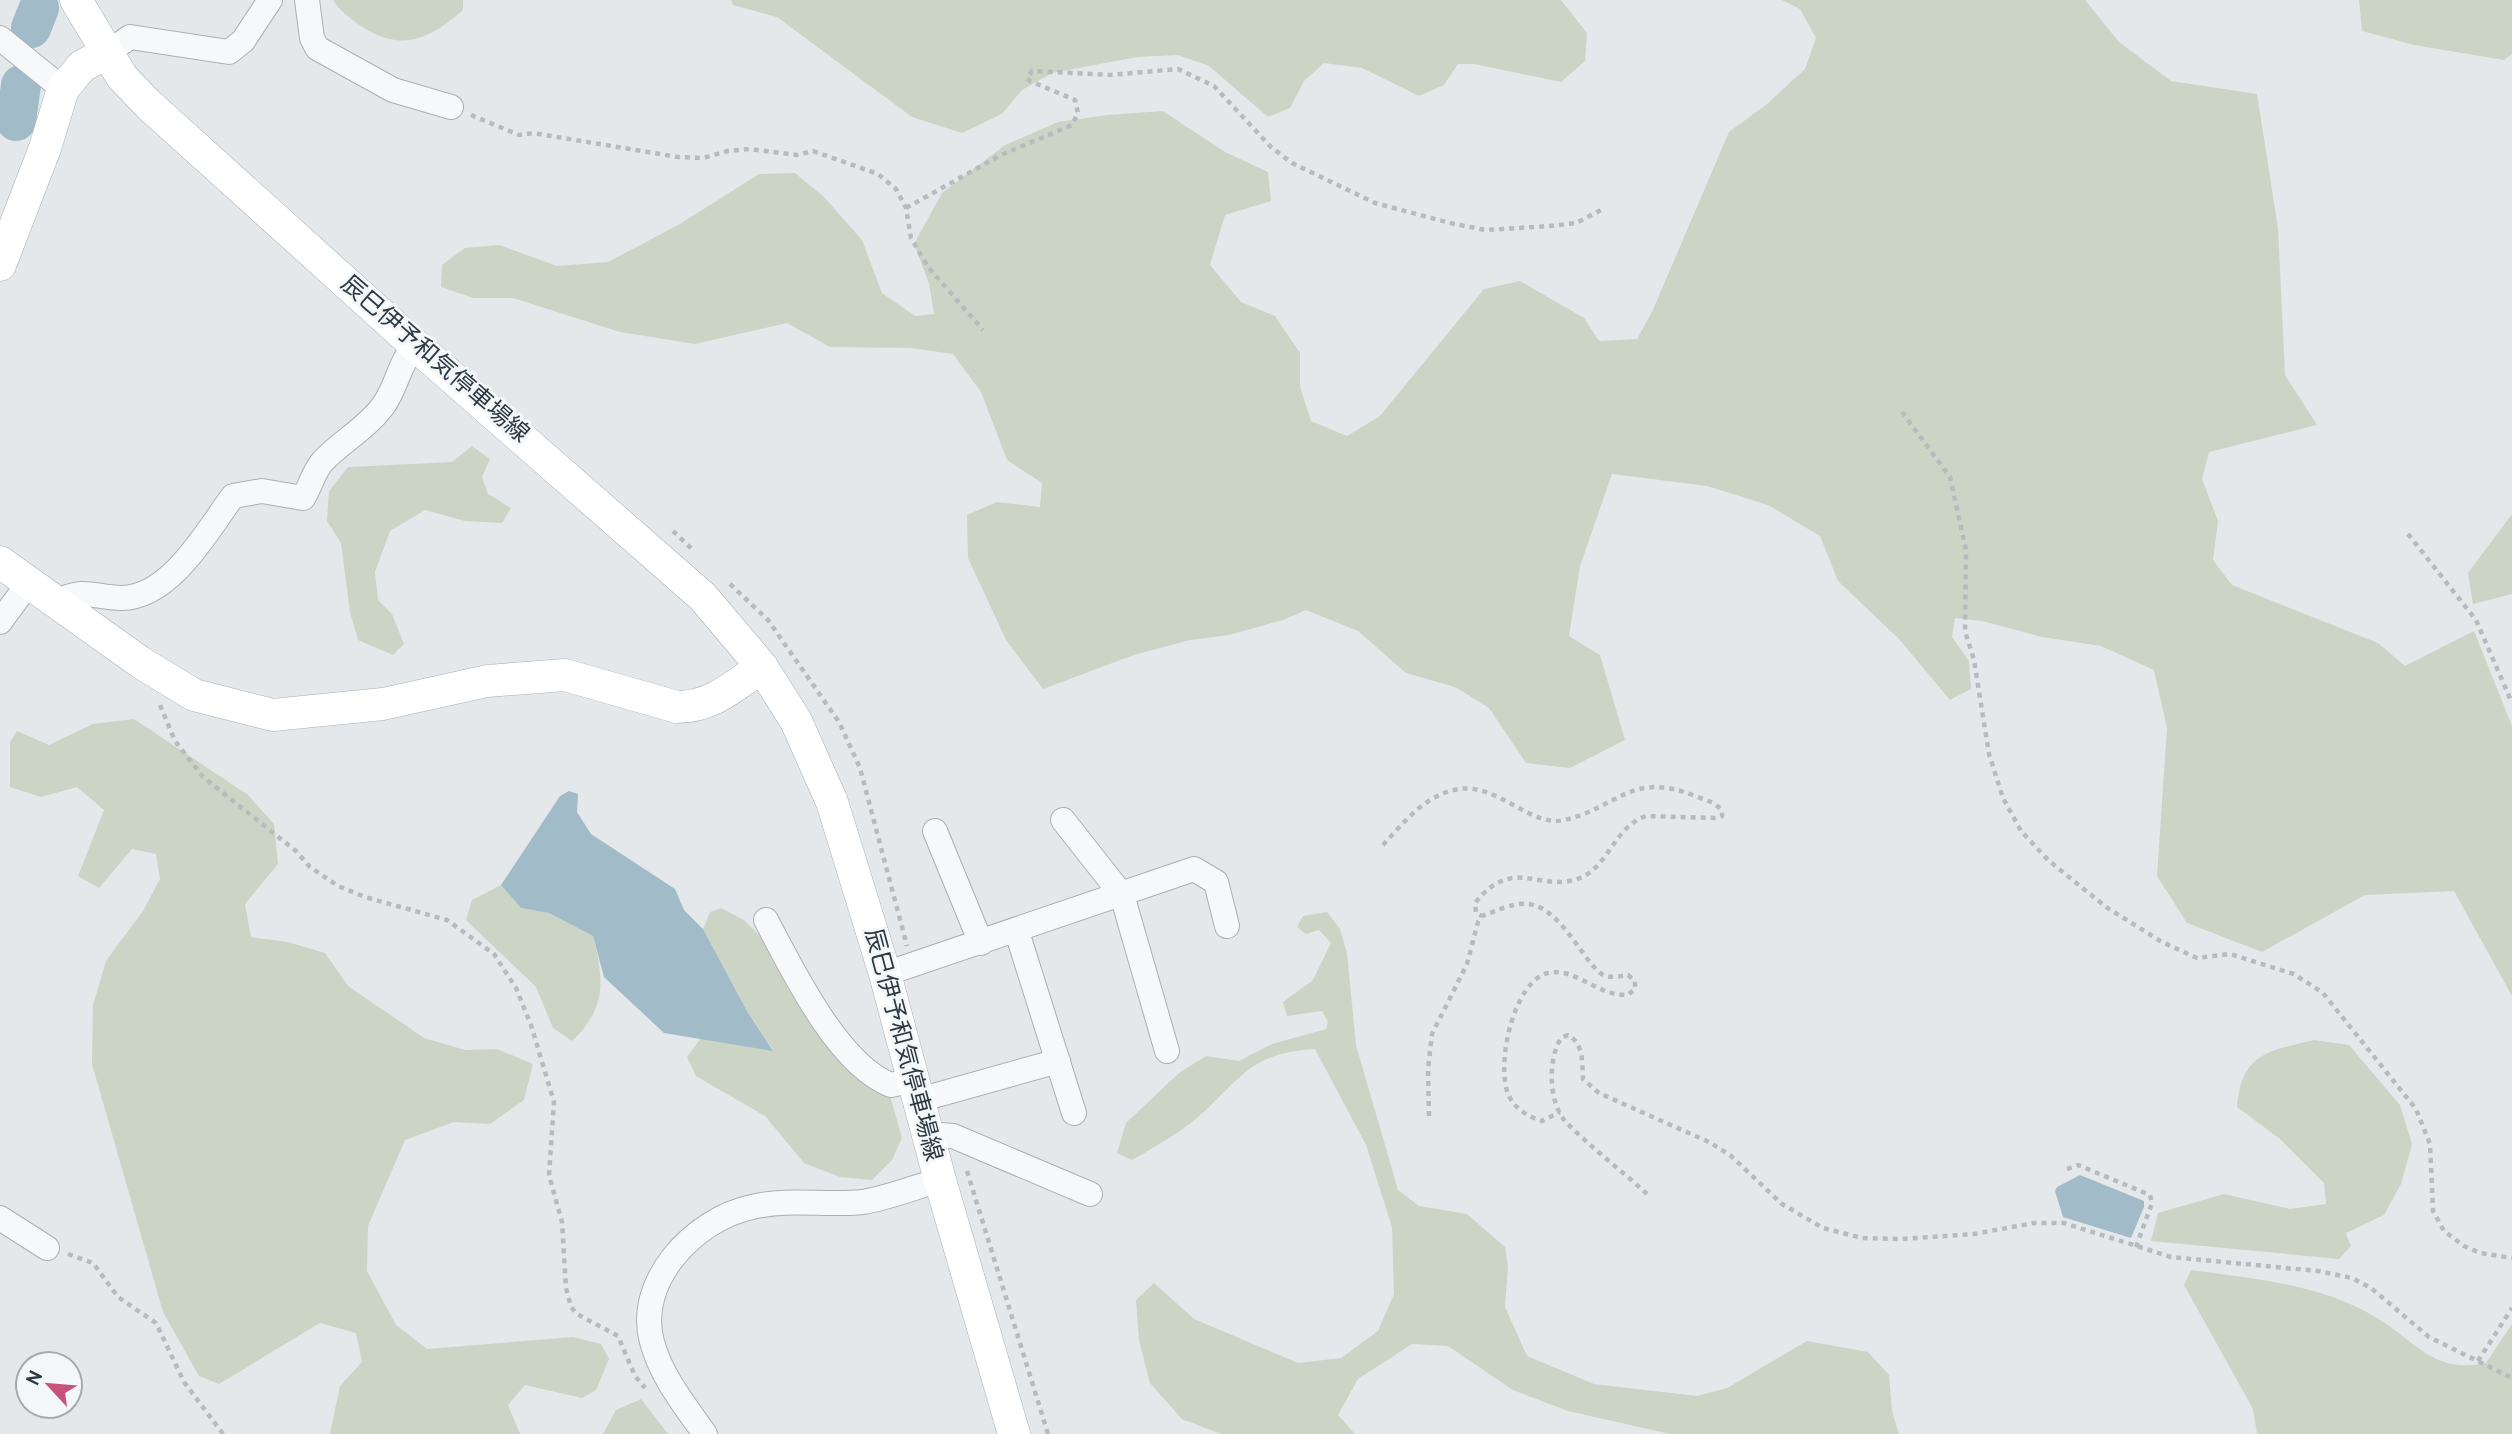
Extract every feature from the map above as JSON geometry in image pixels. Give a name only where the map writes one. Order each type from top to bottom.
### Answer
[{"type":"main road","name":"辰巳伊予和気停車場線","points":[[76,0],[122,77],[148,104],[415,345],[703,597],[762,667],[796,721],[832,802],[885,974],[927,1134],[1014,1434]]},
{"type":"main road","points":[[0,265],[45,148],[63,89],[82,66],[107,53]]},
{"type":"main road","points":[[0,562],[55,603],[194,695],[273,715],[383,704],[487,681],[565,675],[677,707],[696,707],[714,700],[762,667]]},
{"type":"street","points":[[107,53],[130,37],[229,52],[243,40],[270,0]]},
{"type":"street","points":[[307,0],[312,38],[317,48],[393,90],[451,107]]},
{"type":"street","points":[[0,38],[63,89]]},
{"type":"street","points":[[55,603],[73,593],[139,597],[160,585],[206,536],[233,496],[262,491],[303,498],[314,472],[324,460],[386,404],[402,360],[415,345]]},
{"type":"street","points":[[0,622],[28,584]]},
{"type":"street","points":[[1063,820],[1122,895],[1167,1051]]},
{"type":"street","points":[[935,831],[981,943]]},
{"type":"street","points":[[885,974],[1017,932],[1194,869],[1216,882],[1227,926]]},
{"type":"street","points":[[766,920],[838,1042],[863,1070],[891,1085],[916,1090],[1058,1061]]},
{"type":"street","points":[[1017,932],[1074,1113]]},
{"type":"street","points":[[927,1134],[953,1136],[1090,1194]]},
{"type":"street","points":[[705,1434],[661,1368],[654,1350],[648,1312],[657,1282],[676,1252],[709,1225],[748,1208],[788,1200],[865,1202],[940,1180]]},
{"type":"street","points":[[0,1219],[47,1248]]},
{"type":"path","points":[[906,208],[1001,155],[1072,125],[1078,113],[1075,100],[1030,81],[1027,78],[1031,71],[1110,75],[1178,69],[1213,86],[1262,139],[1292,163],[1375,203],[1486,230],[1576,223],[1605,208]]},
{"type":"path","points":[[451,107],[519,135],[533,134],[678,157],[703,158],[749,149],[797,155],[813,151],[878,174],[896,190],[906,208],[911,238],[928,267],[983,330]]},
{"type":"path","points":[[1902,412],[1950,477],[1966,550],[1965,631],[1974,660],[1989,754],[2003,798],[2021,831],[2048,860],[2106,907],[2162,942],[2197,958],[2230,954],[2294,974],[2323,993],[2416,1109],[2430,1144],[2433,1212],[2444,1231],[2464,1246],[2480,1253],[2512,1258]]},
{"type":"path","points":[[2408,534],[2476,621],[2512,703]]},
{"type":"path","points":[[163,676],[160,703],[175,741],[189,760],[203,777],[296,851],[310,867],[338,886],[366,897],[447,920],[494,954],[521,1000],[554,1102],[549,1175],[562,1222],[566,1288],[571,1307],[577,1314],[618,1336],[635,1376],[644,1388],[653,1394],[679,1394]]},
{"type":"path","points":[[1383,845],[1425,804],[1441,793],[1460,789],[1485,790],[1554,821],[1574,817],[1640,787],[1657,787],[1689,794],[1717,805],[1722,811],[1722,816],[1716,818],[1646,816],[1637,819],[1627,825],[1588,874],[1577,880],[1559,881],[1519,876],[1500,881],[1475,903],[1476,913],[1482,916],[1527,904],[1543,908],[1579,944],[1594,968],[1604,976],[1628,975],[1635,981],[1634,989],[1628,996],[1610,996],[1564,972],[1545,974],[1528,989],[1512,1019],[1504,1043],[1502,1075],[1509,1099],[1527,1115],[1542,1121],[1560,1112]]},
{"type":"path","points":[[1429,1116],[1428,1069],[1432,1034],[1460,982],[1482,916]]},
{"type":"path","points":[[1647,1194],[1564,1119],[1560,1112],[1554,1099],[1552,1058],[1561,1038],[1568,1035],[1576,1040],[1582,1055],[1583,1079],[1599,1093],[1709,1142],[1730,1155],[1782,1204],[1823,1228],[1862,1238],[1902,1239],[1974,1234],[2034,1223],[2064,1223],[2171,1257],[2352,1278],[2371,1288],[2429,1337],[2512,1378]]},
{"type":"path","points":[[2067,1169],[2078,1165],[2150,1195],[2152,1203],[2136,1247]]},
{"type":"path","points":[[47,1248],[93,1263],[118,1297],[156,1323],[184,1382],[223,1434]]},
{"type":"path","points":[[2478,1361],[2512,1308]]},
{"type":"shaded area","points":[[333,0],[463,0],[463,10],[427,35],[415,39],[389,39],[361,26]]},
{"type":"shaded area","points":[[731,0],[1561,0],[1587,33],[1585,61],[1561,82],[1474,64],[1458,64],[1444,85],[1419,96],[1362,68],[1324,63],[1304,81],[1290,108],[1268,117],[1209,66],[1178,55],[1137,57],[1052,73],[1022,90],[1002,114],[962,133],[912,117],[777,17],[733,5]]},
{"type":"shaded area","points":[[1782,0],[2085,0],[2119,42],[2171,81],[2257,94],[2278,228],[2285,375],[2317,425],[2209,452],[2202,479],[2218,521],[2213,560],[2232,585],[2378,643],[2405,666],[2474,631],[2512,726],[2512,996],[2454,891],[2365,895],[2262,952],[2187,923],[2157,876],[2167,728],[2154,670],[2101,646],[2042,637],[1982,621],[1955,618],[1952,637],[1969,661],[1971,689],[1950,700],[1899,639],[1838,581],[1820,536],[1768,505],[1707,486],[1612,474],[1580,566],[1569,636],[1600,655],[1625,740],[1570,768],[1526,763],[1489,708],[1455,687],[1406,673],[1358,631],[1306,610],[1283,620],[1229,635],[1190,640],[1134,655],[1043,689],[1006,640],[968,558],[967,515],[997,502],[1040,507],[1042,483],[1007,460],[981,392],[953,354],[911,348],[830,347],[787,323],[695,344],[620,332],[513,298],[473,298],[441,287],[442,265],[465,248],[499,245],[557,266],[608,262],[680,224],[759,174],[795,173],[824,197],[862,240],[882,293],[915,316],[934,314],[929,283],[914,244],[942,193],[1005,145],[1058,122],[1163,111],[1225,152],[1268,172],[1271,201],[1225,215],[1210,265],[1241,302],[1275,316],[1300,353],[1300,387],[1311,421],[1347,436],[1380,416],[1484,289],[1520,281],[1584,318],[1599,341],[1637,339],[1652,312],[1729,132],[1767,104],[1805,69],[1816,38],[1800,9]]},
{"type":"shaded area","points":[[2359,0],[2512,0],[2512,54],[2504,60],[2414,45],[2362,31]]},
{"type":"shaded area","points":[[472,446],[490,459],[482,477],[488,494],[511,508],[502,523],[465,521],[425,510],[390,531],[375,572],[378,600],[392,614],[404,644],[393,655],[358,640],[350,612],[341,543],[327,521],[329,491],[348,467],[452,462]]},
{"type":"shaded area","points":[[2512,514],[2512,594],[2473,604],[2468,573]]},
{"type":"shaded area","points":[[134,719],[248,795],[274,824],[278,864],[245,904],[251,937],[288,942],[325,953],[348,986],[424,1038],[465,1050],[497,1049],[533,1064],[524,1100],[490,1124],[454,1122],[405,1140],[368,1226],[367,1271],[396,1325],[427,1349],[573,1337],[601,1344],[609,1359],[596,1390],[582,1398],[525,1385],[508,1405],[520,1434],[330,1434],[340,1386],[362,1362],[356,1333],[320,1323],[219,1384],[199,1376],[163,1312],[92,1064],[93,1005],[106,961],[143,911],[160,879],[156,854],[132,849],[99,888],[78,876],[104,810],[77,787],[41,797],[10,787],[10,742],[17,731],[49,745],[93,724]]},
{"type":"shaded area","points":[[501,885],[521,908],[549,913],[593,936],[599,966],[600,993],[592,1017],[572,1041],[553,1028],[536,987],[466,920],[472,900]]},
{"type":"shaded area","points":[[721,908],[744,920],[762,938],[890,1096],[902,1138],[892,1160],[872,1180],[840,1177],[804,1163],[765,1116],[696,1076],[687,1057],[701,1038],[773,1050],[747,1011],[703,929],[710,912]]},
{"type":"shaded area","points":[[1327,912],[1340,929],[1347,953],[1356,1045],[1398,1190],[1419,1206],[1467,1214],[1505,1247],[1508,1267],[1505,1307],[1527,1356],[1594,1384],[1697,1396],[1727,1388],[1807,1341],[1868,1352],[1889,1375],[1892,1411],[1899,1434],[1670,1434],[1568,1411],[1513,1390],[1448,1346],[1412,1344],[1358,1379],[1338,1415],[1355,1434],[1221,1434],[1182,1419],[1150,1383],[1139,1341],[1136,1300],[1154,1283],[1194,1319],[1298,1363],[1341,1358],[1378,1331],[1394,1294],[1392,1227],[1366,1145],[1315,1049],[1295,1051],[1264,1060],[1242,1075],[1197,1118],[1161,1143],[1132,1160],[1117,1153],[1126,1123],[1179,1073],[1206,1056],[1239,1061],[1272,1044],[1326,1029],[1328,1022],[1322,1011],[1287,1016],[1283,1002],[1313,980],[1331,943],[1319,930],[1306,934],[1297,927],[1303,916]]},
{"type":"shaded area","points":[[2314,1040],[2349,1045],[2400,1105],[2412,1144],[2401,1184],[2384,1215],[2346,1233],[2351,1246],[2339,1259],[2151,1241],[2158,1213],[2224,1194],[2290,1209],[2326,1204],[2324,1183],[2280,1139],[2237,1107],[2244,1075],[2260,1057]]},
{"type":"shaded area","points":[[2191,1270],[2287,1285],[2333,1297],[2377,1318],[2427,1354],[2453,1364],[2486,1363],[2512,1324],[2512,1434],[2257,1434],[2253,1409],[2184,1285]]},
{"type":"shaded area","points":[[641,1399],[668,1434],[603,1434],[616,1410]]},
{"type":"water","points":[[569,791],[578,794],[577,812],[591,834],[675,889],[684,910],[703,929],[747,1011],[773,1051],[664,1033],[604,977],[593,936],[549,913],[521,908],[501,885],[560,796]]},
{"type":"water","points":[[2080,1175],[2144,1201],[2131,1238],[2063,1217],[2055,1191],[2057,1187]]},
{"type":"waterway","points":[[31,28],[39,8]]},
{"type":"waterway","points":[[16,121],[21,85]]}]
